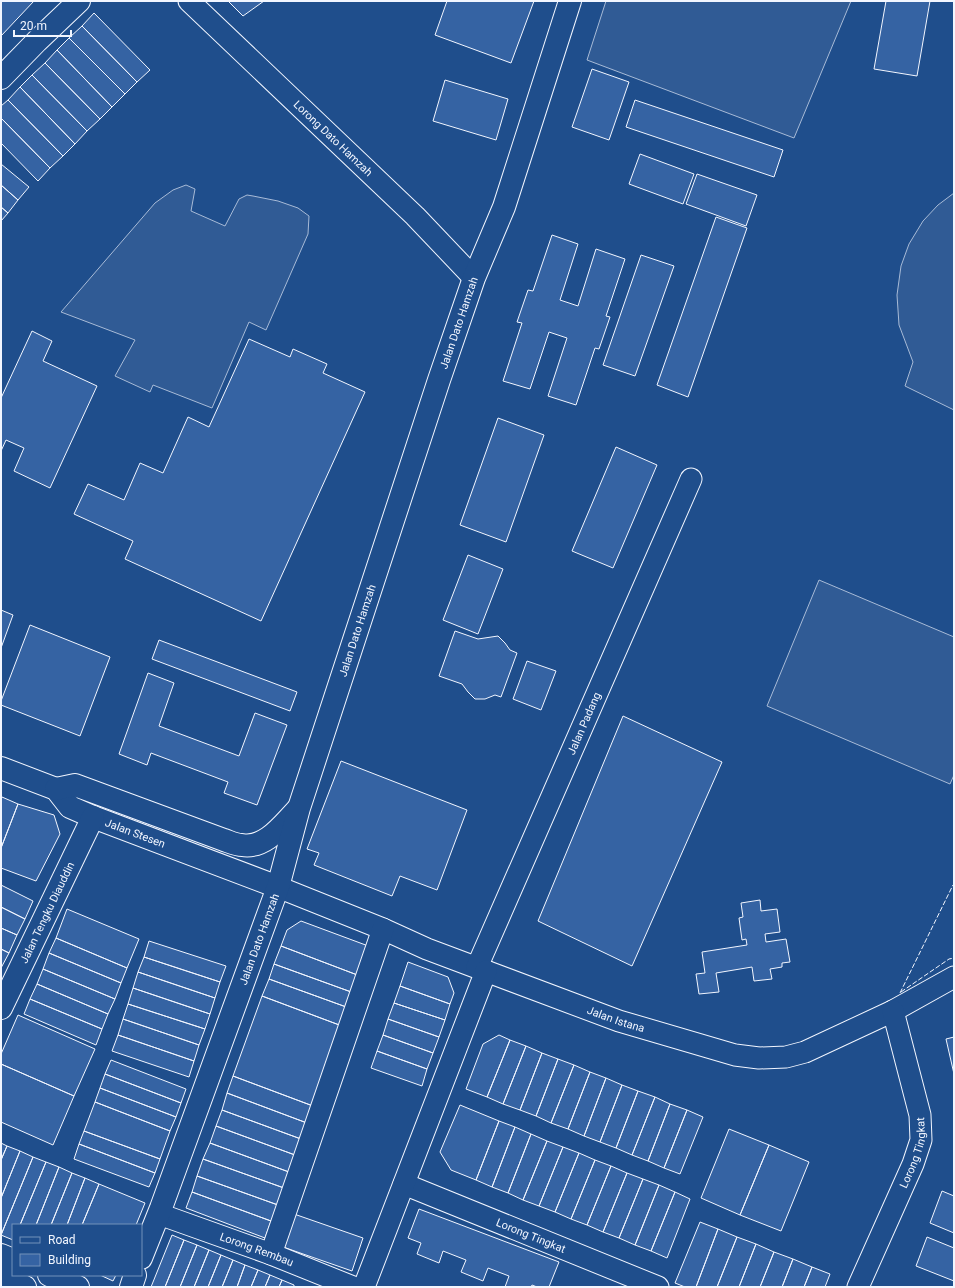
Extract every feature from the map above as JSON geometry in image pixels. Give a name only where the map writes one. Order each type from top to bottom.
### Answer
[{"type":"main road","points":[[1,78],[79,1]]},
{"type":"main road","name":"Jalan Dato Hamzah","points":[[142,1256],[159,1214],[278,887],[299,808],[436,388],[474,278],[504,207],[570,1]]},
{"type":"main road","points":[[1,768],[56,789],[75,785],[243,846],[256,845],[272,836],[299,808]]},
{"type":"main road","name":"Jalan Stesen","points":[[56,789],[70,807],[278,887]]},
{"type":"main road","name":"Jalan Tengku Diauddin","points":[[1,1008],[93,817]]},
{"type":"main road","points":[[1,1255],[12,1260]]},
{"type":"main road","points":[[51,1276],[78,1287]]},
{"type":"main road","points":[[132,1287],[135,1276]]},
{"type":"main road","points":[[1,1277],[25,1287]]},
{"type":"street","name":"Lorong Dato Hamzah","points":[[189,1],[415,216],[474,278]]},
{"type":"street","name":"Jalan Padang","points":[[481,969],[691,479]]},
{"type":"street","name":"Jalan Istana","points":[[278,887],[383,929],[427,949],[620,1021],[735,1055],[759,1058],[786,1057],[805,1052],[893,1011],[954,977]]},
{"type":"street","points":[[271,1254],[383,929]]},
{"type":"street","points":[[364,1287],[404,1184],[481,969]]},
{"type":"street","name":"Lorong Tingkat","points":[[858,1287],[913,1164],[921,1140],[920,1115],[893,1011]]},
{"type":"street","name":"Lorong Tingkat","points":[[404,1184],[658,1287]]},
{"type":"street","name":"Lorong Rembau","points":[[159,1214],[271,1254],[353,1287]]},
{"type":"shaded area","points":[[606,1],[851,1],[794,138],[587,60]]},
{"type":"shaded area","points":[[186,185],[195,189],[191,211],[225,226],[239,199],[247,195],[278,201],[298,208],[309,216],[308,234],[266,330],[249,322],[212,408],[153,385],[150,392],[115,376],[135,340],[61,312],[155,203],[173,190]]},
{"type":"shaded area","points":[[954,193],[954,410],[905,386],[913,362],[899,325],[897,295],[901,266],[909,244],[923,221],[938,205]]},
{"type":"shaded area","points":[[819,580],[954,637],[954,775],[950,784],[767,706]]},
{"type":"building","points":[[1,1],[34,1],[1,36]]},
{"type":"building","points":[[228,1],[264,1],[243,16]]},
{"type":"building","points":[[447,1],[534,1],[511,63],[435,35]]},
{"type":"building","points":[[886,1],[930,1],[917,76],[874,69]]},
{"type":"building","points":[[94,13],[150,70],[137,82],[82,26]]},
{"type":"building","points":[[82,26],[137,82],[125,94],[69,38]]},
{"type":"building","points":[[69,38],[125,94],[112,107],[57,50]]},
{"type":"building","points":[[57,50],[112,107],[100,119],[45,63]]},
{"type":"building","points":[[45,63],[100,119],[87,131],[32,75]]},
{"type":"building","points":[[592,69],[629,82],[609,140],[572,127]]},
{"type":"building","points":[[32,75],[87,131],[75,144],[20,87]]},
{"type":"building","points":[[445,80],[508,99],[496,140],[433,121]]},
{"type":"building","points":[[20,87],[75,144],[63,156],[8,100]]},
{"type":"building","points":[[8,100],[63,156],[50,168],[1,118],[1,106]]},
{"type":"building","points":[[635,100],[783,150],[774,177],[626,127]]},
{"type":"building","points":[[1,118],[50,168],[38,181],[1,143]]},
{"type":"building","points":[[640,154],[694,174],[683,204],[629,184]]},
{"type":"building","points":[[1,164],[29,187],[18,200],[1,185]]},
{"type":"building","points":[[697,174],[757,195],[746,226],[686,204]]},
{"type":"building","points":[[1,185],[18,200],[8,213],[1,207]]},
{"type":"building","points":[[1,207],[8,213],[1,221]]},
{"type":"building","points":[[716,217],[747,228],[688,397],[657,385]]},
{"type":"building","points":[[552,235],[578,244],[560,300],[578,306],[596,249],[625,259],[606,316],[610,317],[599,349],[595,348],[576,405],[548,396],[567,338],[549,332],[530,389],[503,381],[522,323],[517,322],[528,290],[533,291]]},
{"type":"building","points":[[641,255],[674,266],[635,376],[603,365]]},
{"type":"building","points":[[32,331],[52,341],[43,361],[97,386],[50,488],[14,471],[24,448],[6,440],[1,451],[1,398]]},
{"type":"building","points":[[249,339],[290,357],[293,349],[327,364],[323,373],[365,392],[261,621],[125,559],[133,541],[74,514],[88,484],[124,500],[140,463],[163,473],[188,417],[209,427]]},
{"type":"building","points":[[498,418],[544,435],[506,542],[460,525]]},
{"type":"building","points":[[616,447],[657,465],[613,568],[572,551]]},
{"type":"building","points":[[468,555],[503,569],[478,634],[443,620]]},
{"type":"building","points":[[1,610],[13,615],[1,648]]},
{"type":"building","points":[[30,625],[110,657],[80,736],[1,705],[1,701]]},
{"type":"building","points":[[455,631],[478,639],[498,636],[510,650],[517,653],[501,697],[495,695],[485,699],[475,699],[462,684],[439,676]]},
{"type":"building","points":[[159,640],[297,692],[290,711],[152,659]]},
{"type":"building","points":[[527,661],[556,671],[541,710],[513,699]]},
{"type":"building","points":[[148,673],[174,683],[159,726],[239,756],[255,713],[287,725],[257,805],[224,793],[228,782],[151,753],[147,765],[119,754]]},
{"type":"building","points":[[623,716],[722,762],[632,966],[538,921]]},
{"type":"building","points":[[341,761],[467,810],[437,890],[400,876],[392,896],[314,865],[319,853],[307,849]]},
{"type":"building","points":[[2,797],[18,804],[1,848],[1,799]]},
{"type":"building","points":[[18,804],[54,815],[60,834],[36,881],[1,868],[1,848]]},
{"type":"building","points":[[1,885],[33,901],[25,919],[1,907]]},
{"type":"building","points":[[760,900],[761,911],[777,909],[780,932],[765,934],[766,942],[786,939],[790,962],[782,963],[782,967],[770,969],[772,979],[754,981],[752,967],[716,973],[719,992],[699,994],[696,974],[705,973],[702,952],[747,945],[746,939],[742,940],[739,918],[743,917],[741,903]]},
{"type":"building","points":[[1,907],[25,919],[17,935],[1,928]]},
{"type":"building","points":[[67,909],[139,939],[127,968],[56,938]]},
{"type":"building","points":[[301,921],[371,947],[360,976],[281,946],[287,930]]},
{"type":"building","points":[[1,928],[17,935],[9,953],[1,949]]},
{"type":"building","points":[[56,938],[127,968],[121,983],[49,953]]},
{"type":"building","points":[[149,941],[226,966],[220,982],[144,957]]},
{"type":"building","points":[[281,946],[360,976],[354,993],[274,964]]},
{"type":"building","points":[[1,949],[9,953],[1,968]]},
{"type":"building","points":[[49,953],[121,983],[115,999],[43,969]]},
{"type":"building","points":[[144,957],[220,982],[215,998],[138,972]]},
{"type":"building","points":[[408,962],[448,977],[454,993],[450,1004],[400,986]]},
{"type":"building","points":[[274,964],[354,993],[349,1008],[269,979]]},
{"type":"building","points":[[43,969],[115,999],[108,1014],[37,984]]},
{"type":"building","points":[[138,972],[215,998],[210,1014],[133,988]]},
{"type":"building","points":[[269,979],[349,1008],[342,1026],[262,996]]},
{"type":"building","points":[[37,984],[108,1014],[102,1029],[30,999]]},
{"type":"building","points":[[400,986],[450,1004],[445,1020],[394,1003]]},
{"type":"building","points":[[133,988],[210,1014],[205,1029],[128,1004]]},
{"type":"building","points":[[262,996],[342,1026],[313,1106],[233,1076]]},
{"type":"building","points":[[30,999],[102,1029],[96,1045],[24,1014]]},
{"type":"building","points":[[394,1003],[445,1020],[439,1037],[388,1019]]},
{"type":"building","points":[[128,1004],[205,1029],[199,1045],[123,1019]]},
{"type":"building","points":[[18,1015],[95,1049],[74,1096],[1,1064],[1,1054]]},
{"type":"building","points":[[123,1019],[199,1045],[194,1061],[118,1035]]},
{"type":"building","points":[[388,1019],[439,1037],[433,1053],[383,1035]]},
{"type":"building","points":[[118,1035],[194,1061],[189,1077],[112,1051]]},
{"type":"building","points":[[383,1035],[433,1053],[427,1069],[377,1051]]},
{"type":"building","points":[[499,1035],[510,1040],[487,1097],[466,1089],[483,1044]]},
{"type":"building","points":[[954,1037],[954,1074],[946,1039]]},
{"type":"building","points":[[510,1040],[526,1046],[503,1104],[487,1097]]},
{"type":"building","points":[[526,1046],[542,1053],[520,1110],[503,1104]]},
{"type":"building","points":[[377,1051],[427,1069],[422,1086],[371,1068]]},
{"type":"building","points":[[542,1053],[558,1059],[536,1116],[520,1110]]},
{"type":"building","points":[[558,1059],[574,1065],[551,1123],[536,1116]]},
{"type":"building","points":[[111,1060],[186,1089],[181,1103],[105,1074]]},
{"type":"building","points":[[1,1064],[74,1096],[53,1145],[1,1122]]},
{"type":"building","points":[[574,1065],[590,1072],[568,1129],[551,1123]]},
{"type":"building","points":[[590,1072],[606,1078],[584,1136],[568,1129]]},
{"type":"building","points":[[105,1074],[181,1103],[176,1117],[100,1088]]},
{"type":"building","points":[[233,1076],[313,1106],[307,1123],[227,1093]]},
{"type":"building","points":[[606,1078],[622,1085],[600,1142],[584,1136]]},
{"type":"building","points":[[622,1085],[638,1091],[616,1148],[600,1142]]},
{"type":"building","points":[[100,1088],[176,1117],[170,1131],[95,1102]]},
{"type":"building","points":[[638,1091],[655,1097],[632,1155],[616,1148]]},
{"type":"building","points":[[227,1093],[307,1123],[301,1139],[222,1110]]},
{"type":"building","points":[[655,1097],[670,1104],[648,1161],[632,1155]]},
{"type":"building","points":[[95,1102],[170,1131],[160,1159],[84,1131]]},
{"type":"building","points":[[670,1104],[687,1110],[664,1168],[648,1161]]},
{"type":"building","points":[[460,1105],[499,1121],[476,1180],[451,1170],[440,1152]]},
{"type":"building","points":[[222,1110],[301,1139],[295,1155],[216,1126]]},
{"type":"building","points":[[687,1110],[703,1117],[680,1174],[664,1168]]},
{"type":"building","points":[[499,1121],[515,1127],[492,1187],[476,1180]]},
{"type":"building","points":[[216,1126],[295,1155],[289,1172],[210,1143]]},
{"type":"building","points":[[515,1127],[531,1134],[508,1193],[492,1187]]},
{"type":"building","points":[[729,1129],[769,1145],[740,1215],[701,1198]]},
{"type":"building","points":[[84,1131],[160,1159],[155,1173],[79,1144]]},
{"type":"building","points":[[531,1134],[547,1141],[523,1200],[508,1193]]},
{"type":"building","points":[[547,1141],[563,1147],[539,1206],[523,1200]]},
{"type":"building","points":[[1,1143],[7,1146],[1,1160]]},
{"type":"building","points":[[210,1143],[289,1172],[284,1188],[203,1159]]},
{"type":"building","points":[[79,1144],[155,1173],[149,1187],[74,1159]]},
{"type":"building","points":[[769,1145],[809,1162],[781,1231],[740,1215]]},
{"type":"building","points":[[7,1146],[20,1151],[1,1198],[1,1160]]},
{"type":"building","points":[[563,1147],[579,1153],[555,1212],[539,1206]]},
{"type":"building","points":[[20,1151],[33,1157],[1,1235],[1,1198]]},
{"type":"building","points":[[579,1153],[595,1160],[571,1219],[555,1212]]},
{"type":"building","points":[[33,1157],[46,1162],[20,1224],[12,1224],[12,1240],[1,1235]]},
{"type":"building","points":[[203,1159],[284,1188],[278,1205],[197,1176]]},
{"type":"building","points":[[595,1160],[611,1166],[587,1225],[571,1219]]},
{"type":"building","points":[[46,1162],[59,1167],[36,1224],[20,1224]]},
{"type":"building","points":[[611,1166],[627,1173],[603,1232],[587,1225]]},
{"type":"building","points":[[59,1167],[72,1173],[51,1224],[36,1224]]},
{"type":"building","points":[[72,1173],[85,1178],[67,1224],[51,1224]]},
{"type":"building","points":[[627,1173],[643,1179],[619,1238],[603,1232]]},
{"type":"building","points":[[197,1176],[278,1205],[271,1221],[192,1192]]},
{"type":"building","points":[[85,1178],[99,1184],[82,1224],[67,1224]]},
{"type":"building","points":[[643,1179],[659,1185],[635,1245],[619,1238]]},
{"type":"building","points":[[99,1184],[145,1203],[136,1224],[82,1224]]},
{"type":"building","points":[[659,1185],[675,1192],[651,1251],[635,1245]]},
{"type":"building","points":[[942,1191],[954,1196],[954,1233],[930,1223]]},
{"type":"building","points":[[192,1192],[271,1221],[265,1238],[186,1208]]},
{"type":"building","points":[[675,1192],[690,1199],[667,1258],[651,1251]]},
{"type":"building","points":[[419,1209],[559,1262],[549,1287],[537,1287],[532,1285],[531,1287],[505,1287],[509,1276],[488,1268],[483,1281],[461,1272],[466,1260],[443,1251],[439,1263],[417,1254],[421,1243],[408,1238]]},
{"type":"building","points":[[294,1214],[363,1238],[352,1271],[283,1247]]},
{"type":"building","points":[[700,1222],[718,1229],[696,1287],[685,1287],[675,1283]]},
{"type":"building","points":[[718,1229],[737,1237],[717,1287],[696,1287]]},
{"type":"building","points":[[172,1235],[184,1240],[165,1287],[151,1287]]},
{"type":"building","points":[[737,1237],[756,1244],[739,1287],[717,1287]]},
{"type":"building","points":[[927,1237],[954,1248],[954,1281],[916,1266]]},
{"type":"building","points":[[184,1240],[197,1245],[180,1287],[165,1287]]},
{"type":"building","points":[[756,1244],[774,1252],[760,1287],[739,1287]]},
{"type":"building","points":[[197,1245],[209,1250],[194,1287],[180,1287]]},
{"type":"building","points":[[209,1250],[221,1255],[208,1287],[194,1287]]},
{"type":"building","points":[[774,1252],[793,1259],[782,1287],[760,1287]]},
{"type":"building","points":[[221,1255],[233,1260],[222,1287],[208,1287]]},
{"type":"building","points":[[793,1259],[812,1267],[804,1287],[782,1287]]},
{"type":"building","points":[[233,1260],[245,1265],[237,1287],[222,1287]]},
{"type":"building","points":[[245,1265],[258,1270],[251,1287],[237,1287]]},
{"type":"building","points":[[812,1267],[830,1274],[825,1287],[804,1287]]},
{"type":"building","points":[[258,1270],[270,1275],[265,1287],[251,1287]]},
{"type":"building","points":[[270,1275],[282,1280],[279,1287],[265,1287]]},
{"type":"building","points":[[102,1276],[116,1276],[113,1281]]},
{"type":"building","points":[[282,1280],[294,1285],[294,1287],[279,1287]]},
{"type":"fence","points":[[900,993],[954,885]]},
{"type":"fence","points":[[901,992],[949,959],[954,958]]}]
